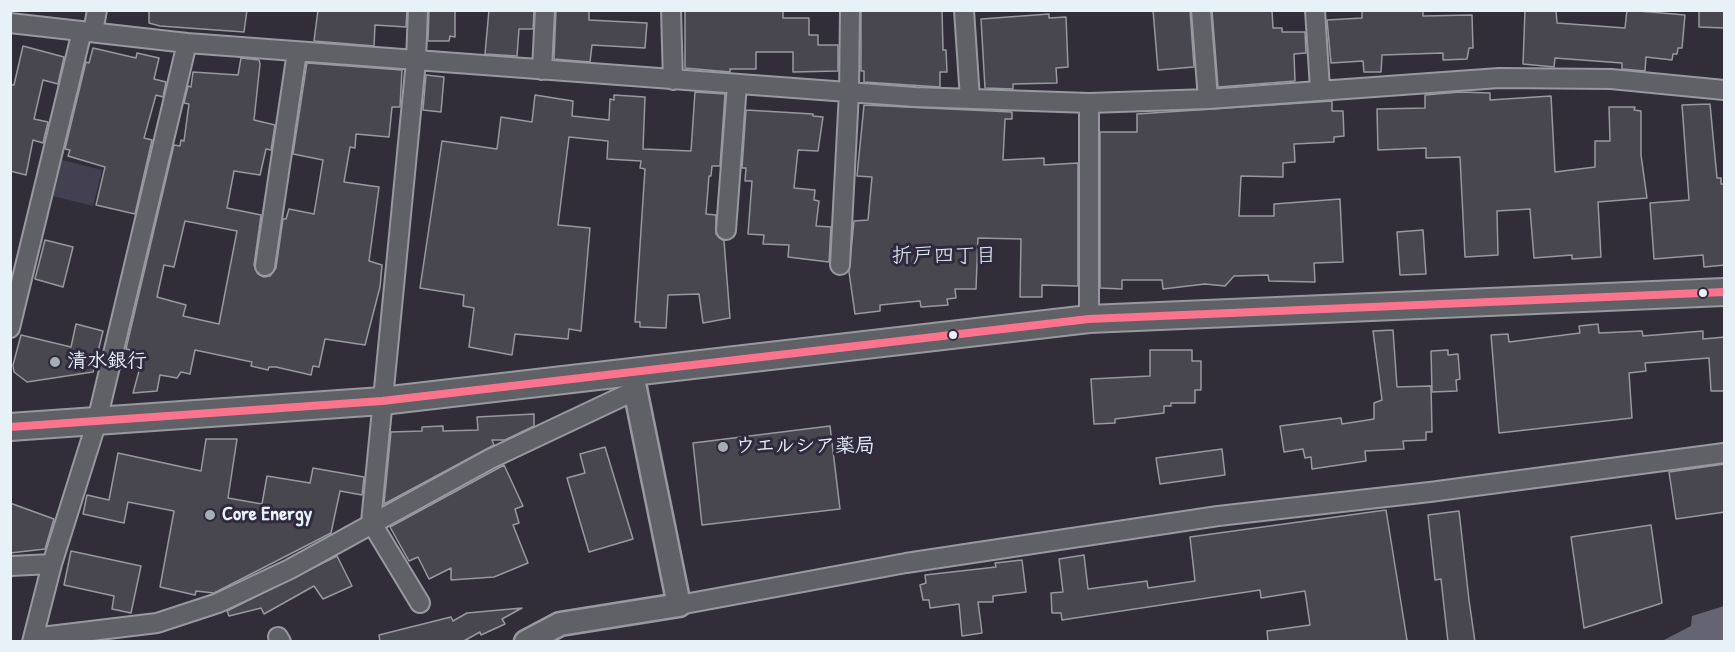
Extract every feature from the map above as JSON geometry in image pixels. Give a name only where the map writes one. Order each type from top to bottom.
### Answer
[{"type":"main road","points":[[10,427],[634,382],[1089,319],[1725,292]]},
{"type":"street","points":[[10,328],[88,32],[97,10]]},
{"type":"street","points":[[418,10],[416,60],[371,522],[420,603]]},
{"type":"street","points":[[542,70],[545,10]]},
{"type":"street","points":[[671,10],[673,80]]},
{"type":"street","points":[[840,265],[849,92],[850,10]]},
{"type":"street","points":[[964,10],[970,99]]},
{"type":"street","points":[[1201,10],[1208,99]]},
{"type":"street","points":[[1315,10],[1320,89]]},
{"type":"street","points":[[10,23],[187,43],[297,52],[970,99],[1089,103],[1208,99],[1320,89],[1499,78],[1611,79],[1725,90]]},
{"type":"street","points":[[187,43],[98,421],[52,564],[32,640],[157,623],[218,603],[290,569],[371,522],[634,382],[679,605]]},
{"type":"street","points":[[265,266],[297,52]]},
{"type":"street","points":[[726,230],[737,84]]},
{"type":"street","points":[[1089,103],[1089,319]]},
{"type":"street","points":[[526,642],[560,624],[679,605],[906,563],[1206,518],[1430,492],[1725,453]]},
{"type":"street","points":[[10,566],[52,564]]},
{"type":"shaded area","points":[[62,160],[102,170],[93,206],[53,196]]},
{"type":"water","points":[[1724,606],[1724,641],[1662,641],[1691,626],[1692,616]]},
{"type":"building","points":[[149,10],[247,10],[244,32],[160,26],[149,23]]},
{"type":"building","points":[[318,10],[407,10],[406,27],[375,25],[374,46],[314,41]]},
{"type":"building","points":[[429,10],[455,10],[455,37],[450,36],[449,41],[428,41]]},
{"type":"building","points":[[489,10],[534,10],[533,29],[519,29],[517,56],[485,54]]},
{"type":"building","points":[[556,10],[589,10],[589,20],[647,23],[645,48],[592,45],[590,62],[554,59]]},
{"type":"building","points":[[783,10],[783,18],[809,18],[809,35],[818,35],[818,45],[838,45],[838,71],[793,72],[793,52],[756,52],[756,69],[730,69],[730,72],[685,68],[685,11]]},
{"type":"building","points":[[861,10],[942,10],[943,50],[946,50],[947,72],[940,72],[940,87],[864,82],[864,71],[861,71]]},
{"type":"building","points":[[1153,10],[1190,10],[1194,67],[1158,70]]},
{"type":"building","points":[[1212,10],[1272,10],[1273,28],[1282,28],[1282,32],[1305,32],[1306,53],[1294,54],[1295,81],[1218,87]]},
{"type":"building","points":[[1362,10],[1423,10],[1423,16],[1472,15],[1473,48],[1469,48],[1467,59],[1443,60],[1443,53],[1382,55],[1381,72],[1364,72],[1363,61],[1331,63],[1327,20],[1362,18]]},
{"type":"building","points":[[1525,10],[1556,10],[1557,23],[1625,28],[1627,10],[1685,15],[1682,48],[1678,48],[1677,54],[1673,54],[1672,60],[1646,57],[1645,71],[1622,69],[1622,63],[1555,58],[1554,67],[1523,64]]},
{"type":"building","points":[[1699,10],[1725,10],[1725,28],[1699,27]]},
{"type":"building","points":[[1049,14],[1049,18],[1066,17],[1068,67],[1056,68],[1057,83],[1013,84],[1013,89],[985,88],[981,19]]},
{"type":"building","points":[[23,46],[64,57],[58,84],[43,80],[34,119],[48,122],[43,143],[33,140],[26,175],[10,171],[10,85],[14,85]]},
{"type":"building","points":[[93,48],[136,58],[137,53],[159,58],[154,79],[166,82],[163,97],[156,95],[144,138],[152,140],[135,214],[96,205],[105,167],[68,156],[70,150],[65,149],[86,62],[89,63]]},
{"type":"building","points":[[241,58],[259,60],[254,120],[275,125],[271,150],[266,149],[260,175],[234,171],[227,208],[261,215],[254,265],[258,274],[264,277],[270,276],[276,268],[283,219],[286,219],[289,209],[314,214],[323,160],[293,154],[307,63],[402,70],[400,107],[392,107],[389,137],[356,134],[355,148],[350,147],[344,182],[379,187],[369,261],[382,265],[380,287],[365,345],[325,339],[319,367],[313,366],[311,375],[276,367],[269,367],[268,370],[251,366],[252,362],[195,350],[190,374],[181,372],[177,378],[160,375],[157,391],[133,393],[144,353],[126,349],[174,145],[180,146],[181,140],[184,141],[189,104],[184,103],[188,86],[191,87],[193,72],[238,75]],"holes":[[[185,221],[237,231],[219,324],[183,316],[186,305],[157,297],[164,265],[174,267]]]},
{"type":"building","points":[[426,75],[444,77],[441,112],[423,110]]},
{"type":"building","points":[[695,92],[725,94],[720,166],[712,166],[711,176],[709,176],[706,214],[716,215],[716,234],[724,241],[730,318],[703,323],[699,294],[668,295],[666,328],[640,327],[640,322],[635,322],[645,169],[640,168],[641,161],[607,159],[608,141],[569,137],[558,225],[590,228],[581,331],[569,329],[568,339],[515,334],[512,355],[469,347],[474,308],[463,306],[464,295],[420,288],[442,141],[497,149],[501,117],[532,122],[535,95],[573,101],[572,116],[609,120],[610,99],[614,100],[614,95],[645,97],[643,149],[691,151]]},
{"type":"building","points":[[1460,92],[1490,93],[1490,100],[1551,96],[1555,172],[1595,167],[1595,141],[1610,141],[1609,107],[1635,107],[1634,110],[1641,111],[1641,155],[1647,198],[1598,202],[1601,257],[1572,259],[1572,255],[1534,258],[1530,209],[1497,211],[1498,255],[1465,257],[1460,157],[1426,158],[1426,148],[1378,150],[1377,109],[1425,108],[1425,95]]},
{"type":"building","points":[[1332,101],[1332,111],[1343,111],[1344,136],[1334,137],[1334,142],[1294,144],[1295,162],[1283,163],[1283,177],[1241,176],[1239,216],[1274,216],[1274,204],[1340,199],[1343,262],[1314,263],[1315,282],[1269,281],[1268,275],[1234,276],[1225,286],[1205,284],[1163,289],[1162,280],[1122,280],[1122,289],[1100,288],[1100,132],[1137,132],[1137,114]]},
{"type":"building","points":[[1710,104],[1717,178],[1721,178],[1721,184],[1725,184],[1725,265],[1704,267],[1703,255],[1654,259],[1650,203],[1689,200],[1682,105]]},
{"type":"building","points":[[864,105],[1012,112],[1012,119],[1005,119],[1003,160],[1044,158],[1044,165],[1078,163],[1078,286],[1042,285],[1042,297],[1020,297],[1021,239],[978,238],[976,289],[955,289],[956,298],[947,299],[948,305],[921,307],[920,301],[880,305],[880,311],[855,314],[849,272],[854,221],[868,220],[872,177],[857,176]]},
{"type":"building","points":[[746,110],[813,114],[813,116],[823,117],[818,151],[798,150],[794,188],[815,190],[814,200],[819,201],[816,226],[831,227],[829,262],[788,257],[789,245],[763,244],[764,235],[748,234],[752,181],[745,181],[746,168],[742,168]]},
{"type":"building","points":[[1423,230],[1426,274],[1400,275],[1397,232]]},
{"type":"building","points":[[45,240],[73,247],[63,287],[35,279]]},
{"type":"building","points":[[76,324],[103,331],[93,372],[27,382],[14,372],[13,365],[21,335],[71,347]]},
{"type":"building","points":[[1598,324],[1599,333],[1642,331],[1643,336],[1703,331],[1703,339],[1725,337],[1725,391],[1711,391],[1709,358],[1645,363],[1646,371],[1629,373],[1632,418],[1499,433],[1491,335],[1508,334],[1509,342],[1580,333],[1579,326]]},
{"type":"building","points":[[1393,330],[1397,387],[1431,386],[1432,432],[1426,432],[1426,440],[1403,441],[1404,449],[1365,451],[1366,461],[1312,469],[1311,457],[1305,458],[1303,449],[1284,452],[1280,426],[1341,418],[1342,424],[1374,419],[1374,403],[1382,400],[1373,331]]},
{"type":"building","points":[[1150,350],[1192,350],[1192,361],[1201,361],[1201,390],[1195,390],[1195,403],[1171,403],[1171,406],[1164,406],[1164,413],[1115,419],[1115,423],[1094,424],[1091,379],[1150,376]]},
{"type":"building","points":[[1448,350],[1448,355],[1458,354],[1460,379],[1456,380],[1457,391],[1432,392],[1431,351]]},
{"type":"building","points":[[534,414],[534,426],[505,440],[492,440],[494,445],[384,504],[391,432],[422,431],[422,427],[443,426],[443,431],[478,430],[477,417]]},
{"type":"building","points":[[830,426],[840,509],[702,525],[693,443]]},
{"type":"building","points":[[206,439],[237,439],[228,498],[262,504],[267,476],[310,483],[313,468],[364,477],[362,495],[340,491],[331,533],[214,593],[196,591],[195,595],[160,587],[174,511],[128,502],[124,523],[83,514],[87,495],[109,500],[118,453],[201,471]]},
{"type":"building","points":[[605,447],[633,539],[589,552],[567,478],[585,473],[580,454]]},
{"type":"building","points":[[1222,449],[1225,475],[1160,484],[1156,458]]},
{"type":"building","points":[[1725,464],[1725,512],[1676,519],[1669,472]]},
{"type":"building","points":[[504,465],[523,506],[515,509],[519,523],[513,525],[528,563],[494,577],[451,580],[451,568],[429,579],[418,557],[409,561],[390,527]]},
{"type":"building","points":[[10,503],[54,519],[45,549],[10,553]]},
{"type":"building","points":[[1386,510],[1407,640],[1403,642],[1268,642],[1267,631],[1310,625],[1305,591],[1261,598],[1260,590],[1062,620],[1061,613],[1052,613],[1051,593],[1063,592],[1059,559],[1084,555],[1088,589],[1147,581],[1148,588],[1195,581],[1190,537]]},
{"type":"building","points":[[1459,511],[1475,642],[1448,642],[1441,579],[1435,580],[1428,515]]},
{"type":"building","points":[[1651,525],[1662,603],[1584,628],[1571,537]]},
{"type":"building","points":[[71,551],[141,566],[131,613],[112,609],[114,596],[64,585]]},
{"type":"building","points":[[337,556],[352,586],[323,599],[314,586],[264,614],[261,608],[229,616],[227,611]]},
{"type":"building","points":[[1022,560],[1026,592],[993,596],[993,602],[978,602],[982,633],[962,636],[959,604],[930,608],[929,600],[923,600],[920,585],[926,583],[925,575],[996,567],[995,563]]},
{"type":"building","points":[[522,608],[502,619],[505,624],[481,635],[480,632],[462,642],[380,642],[379,635],[451,617],[453,621],[467,613]]},
{"type":"transit line","points":[[10,427],[382,401],[1089,319],[1724,292]]},
{"type":"place","name":"清水銀行","points":[[55,362]]},
{"type":"place","name":"ウエルシア薬局","points":[[723,447]]},
{"type":"place","name":"Core Energy","points":[[210,515]]},
{"type":"district","name":"折戸四丁目","points":[[944,256]]}]
